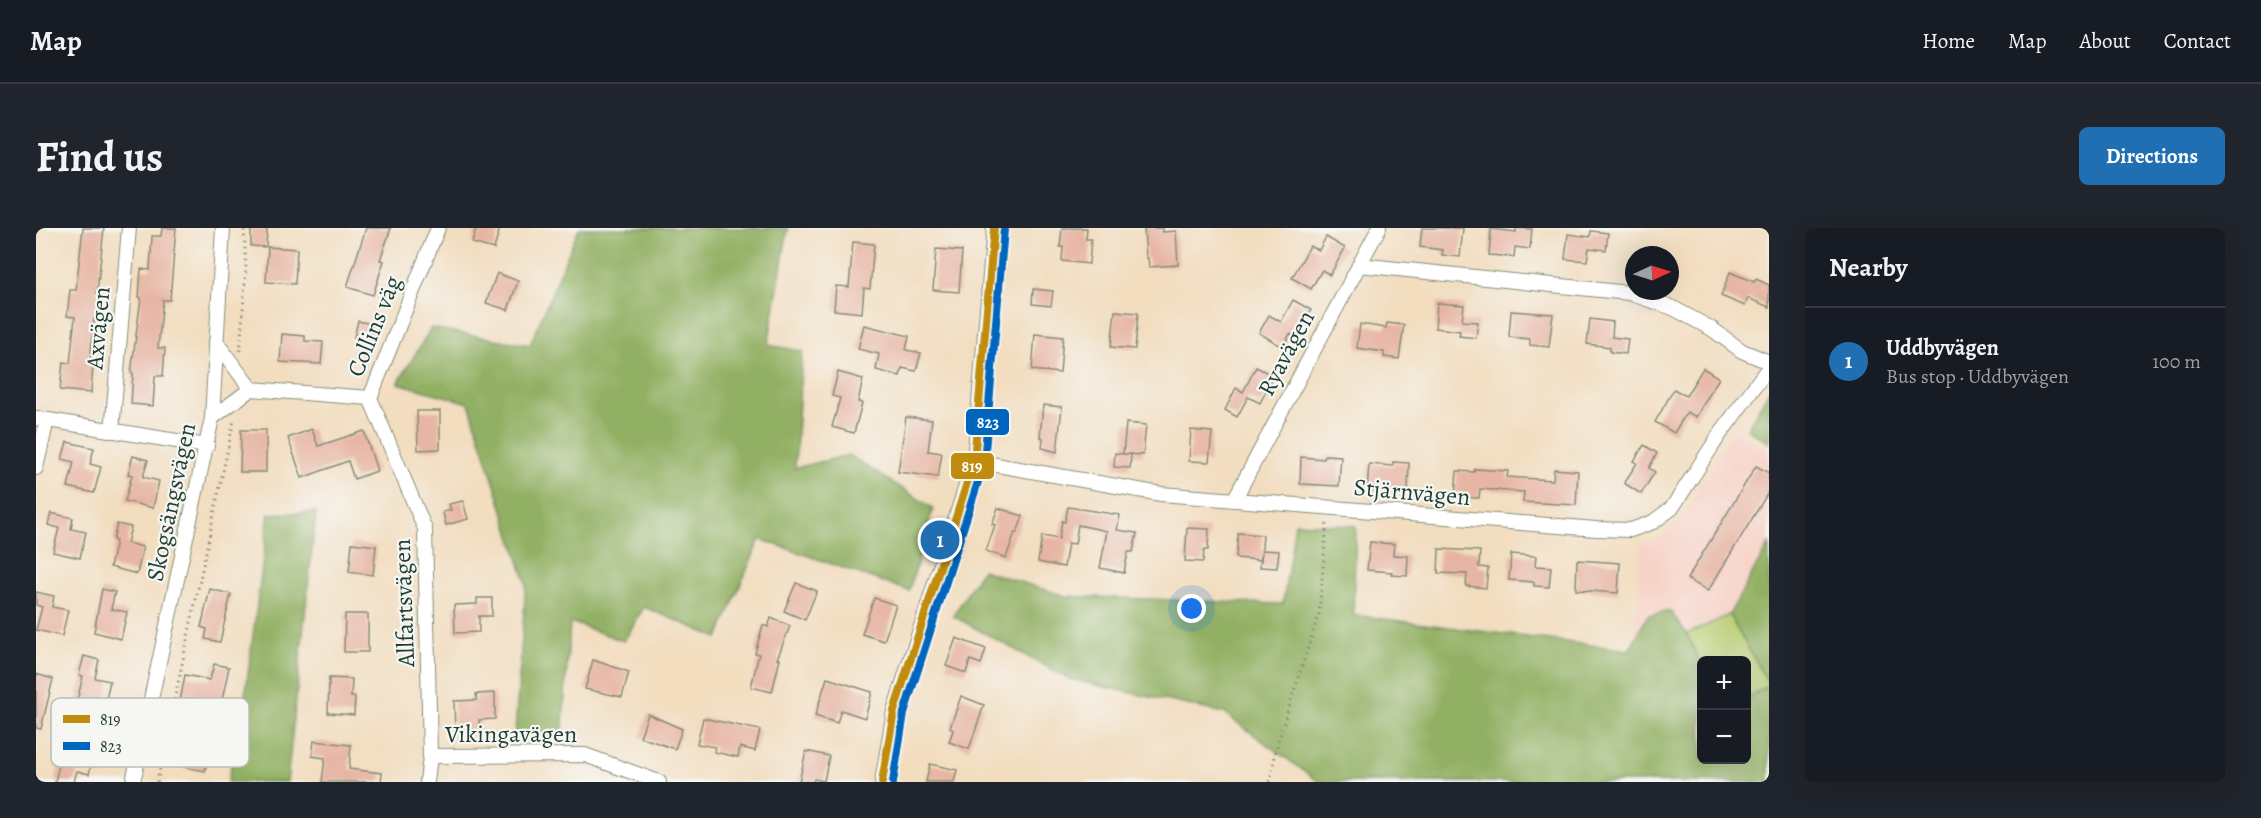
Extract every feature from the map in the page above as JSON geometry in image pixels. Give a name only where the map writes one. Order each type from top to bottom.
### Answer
[{"type":"street","name":"Axvägen","points":[[112,431],[129,228]]},
{"type":"street","name":"Skogsängsvägen","points":[[152,698],[212,418],[223,228]]},
{"type":"street","name":"Collins väg","points":[[251,389],[370,398],[438,228]]},
{"type":"street","points":[[882,782],[894,711],[974,461],[994,228]]},
{"type":"street","name":"Ryavägen","points":[[1234,500],[1378,228]]},
{"type":"street","points":[[1359,264],[1629,293],[1673,308],[1712,329],[1742,351],[1769,362]]},
{"type":"street","points":[[212,418],[251,389],[216,342]]},
{"type":"street","name":"Stjärnvägen","points":[[974,461],[1161,494],[1631,530],[1653,522],[1672,508],[1720,434],[1769,367]]},
{"type":"street","name":"Allfartsvägen","points":[[370,398],[425,530],[430,756],[427,782]]},
{"type":"street","points":[[36,468],[42,419],[207,446]]},
{"type":"street","name":"Vikingavägen","points":[[430,756],[585,755],[659,782]]},
{"type":"street","name":"Skogsängsvägen","points":[[133,782],[136,767]]},
{"type":"path","points":[[240,374],[246,269],[244,228]]},
{"type":"path","points":[[175,698],[238,398]]},
{"type":"path","points":[[1270,782],[1278,741],[1319,614],[1328,507]]},
{"type":"path","points":[[157,782],[160,767]]},
{"type":"shaded area","points":[[1734,429],[1769,451],[1769,684],[1751,697],[1751,656],[1697,656],[1697,693],[1635,646],[1640,544],[1662,536],[1684,515]]},
{"type":"green space","points":[[579,228],[788,228],[768,345],[802,351],[795,468],[849,455],[933,508],[909,591],[760,539],[718,638],[644,607],[624,641],[570,622],[562,738],[515,733],[526,583],[469,403],[398,383],[431,328],[530,345]]},
{"type":"green space","points":[[1769,390],[1769,443],[1747,429]]},
{"type":"green space","points":[[316,512],[287,782],[228,782],[231,767],[249,767],[249,698],[244,698],[269,514]]},
{"type":"green space","points":[[1295,523],[1356,526],[1353,615],[1629,650],[1648,615],[1670,611],[1687,634],[1697,656],[1697,764],[1751,764],[1751,697],[1769,684],[1769,782],[1319,782],[1224,713],[1069,679],[953,616],[982,570],[1065,596],[1283,604]]},
{"type":"green space","points":[[1769,544],[1769,684],[1729,615]]},
{"type":"green space","points":[[1729,615],[1769,684],[1751,697],[1751,656],[1697,656],[1687,634]]},
{"type":"building","points":[[83,228],[104,228],[97,293],[101,293],[98,320],[94,319],[90,365],[93,365],[91,393],[60,390],[63,362],[70,363],[75,317],[67,316],[70,290],[76,290]]},
{"type":"building","points":[[162,228],[176,228],[170,300],[163,300],[158,348],[165,348],[163,376],[155,376],[153,406],[131,404],[133,373],[131,373],[141,298],[139,297],[141,269],[150,270],[152,236],[161,236]]},
{"type":"building","points":[[251,228],[267,229],[266,247],[251,246]]},
{"type":"building","points":[[366,228],[391,228],[380,260],[384,261],[373,295],[347,287]]},
{"type":"building","points":[[476,228],[500,228],[494,249],[472,243]]},
{"type":"building","points":[[1062,228],[1087,228],[1086,239],[1091,239],[1089,264],[1062,261],[1063,247],[1060,247]]},
{"type":"building","points":[[1144,228],[1163,228],[1163,232],[1176,231],[1178,265],[1149,267],[1148,258],[1146,258]]},
{"type":"building","points":[[1422,228],[1463,228],[1460,257],[1442,255],[1443,250],[1420,247]]},
{"type":"building","points":[[1516,228],[1532,229],[1530,249],[1515,247],[1514,257],[1489,255],[1491,229],[1516,232]]},
{"type":"building","points":[[1591,231],[1608,233],[1606,250],[1589,248],[1587,261],[1565,259],[1568,234],[1590,237]]},
{"type":"building","points":[[1326,237],[1345,248],[1330,275],[1322,270],[1311,289],[1292,278],[1310,246],[1319,250]]},
{"type":"building","points":[[853,242],[874,244],[870,289],[864,288],[862,313],[834,310],[836,286],[849,287]]},
{"type":"building","points":[[268,247],[297,249],[295,284],[266,282]]},
{"type":"building","points":[[936,249],[962,251],[959,292],[933,290]]},
{"type":"building","points":[[1730,272],[1754,282],[1756,279],[1769,285],[1769,307],[1748,298],[1745,306],[1721,296]]},
{"type":"building","points":[[497,273],[518,281],[508,310],[486,303]]},
{"type":"building","points":[[1033,289],[1053,291],[1051,306],[1032,304]]},
{"type":"building","points":[[1293,300],[1311,310],[1296,337],[1290,334],[1283,347],[1259,333],[1269,315],[1281,322]]},
{"type":"building","points":[[1437,303],[1464,305],[1462,321],[1478,322],[1476,338],[1459,336],[1460,331],[1435,328]]},
{"type":"building","points":[[1115,311],[1138,313],[1135,349],[1111,347]]},
{"type":"building","points":[[1511,311],[1553,314],[1549,347],[1530,345],[1530,339],[1509,337]]},
{"type":"building","points":[[1590,319],[1613,322],[1612,337],[1628,339],[1626,354],[1610,352],[1610,347],[1587,344]]},
{"type":"building","points":[[358,321],[373,324],[370,341],[354,337]]},
{"type":"building","points":[[1387,323],[1404,325],[1399,359],[1384,357],[1384,352],[1357,348],[1360,324],[1386,328]]},
{"type":"building","points":[[864,325],[909,336],[906,350],[921,353],[916,371],[902,368],[900,376],[876,370],[879,354],[858,349]]},
{"type":"building","points":[[282,334],[305,336],[305,341],[323,342],[321,364],[280,362]]},
{"type":"building","points":[[1035,334],[1063,337],[1060,373],[1032,370]]},
{"type":"building","points":[[1256,367],[1274,376],[1260,403],[1248,397],[1237,417],[1225,410],[1236,388],[1243,392]]},
{"type":"building","points":[[1703,368],[1719,378],[1696,417],[1687,412],[1674,433],[1655,422],[1674,389],[1686,396]]},
{"type":"building","points":[[838,372],[863,379],[858,402],[862,403],[854,433],[832,427],[840,398],[832,396]]},
{"type":"building","points":[[1043,405],[1062,407],[1057,452],[1042,448],[1043,438],[1040,437]]},
{"type":"building","points":[[417,411],[440,411],[440,449],[418,450]]},
{"type":"building","points":[[906,417],[932,420],[928,451],[942,453],[938,477],[898,472]]},
{"type":"building","points":[[1126,423],[1146,425],[1143,455],[1131,454],[1130,468],[1114,467],[1115,453],[1123,454]]},
{"type":"building","points":[[312,429],[318,446],[364,431],[377,471],[354,479],[348,461],[302,478],[288,438]]},
{"type":"building","points":[[241,430],[266,430],[266,472],[240,472]]},
{"type":"building","points":[[1191,430],[1212,432],[1209,462],[1189,461]]},
{"type":"building","points":[[67,442],[94,448],[90,464],[101,467],[94,493],[68,487],[74,462],[62,459]]},
{"type":"building","points":[[1644,445],[1657,453],[1649,468],[1655,472],[1641,494],[1624,483],[1637,463],[1634,461]]},
{"type":"building","points":[[1325,455],[1341,456],[1339,486],[1300,484],[1301,457],[1324,459]]},
{"type":"building","points":[[133,456],[148,460],[143,477],[159,481],[153,508],[125,501],[132,475],[128,474]]},
{"type":"building","points":[[1393,462],[1409,463],[1408,492],[1367,490],[1369,464],[1393,466]]},
{"type":"building","points":[[1756,466],[1769,473],[1769,491],[1708,591],[1687,579]]},
{"type":"building","points":[[1475,469],[1508,471],[1507,477],[1553,480],[1554,469],[1578,471],[1576,505],[1523,502],[1524,492],[1480,489],[1479,498],[1455,497],[1457,471],[1474,472]]},
{"type":"building","points":[[463,501],[468,519],[446,525],[443,512],[451,510],[449,504]]},
{"type":"building","points":[[1068,507],[1120,515],[1117,530],[1137,533],[1133,552],[1128,552],[1124,573],[1100,568],[1107,531],[1078,525],[1075,544],[1068,543],[1064,567],[1038,562],[1042,536],[1059,539],[1062,521],[1065,522]]},
{"type":"building","points":[[998,508],[1023,516],[1006,558],[986,551]]},
{"type":"building","points":[[51,513],[73,518],[71,529],[86,532],[80,558],[53,552],[59,528],[48,525]]},
{"type":"building","points":[[117,524],[131,527],[127,543],[143,547],[137,574],[110,567]]},
{"type":"building","points":[[1187,528],[1209,529],[1208,550],[1204,550],[1203,562],[1185,561]]},
{"type":"building","points":[[1238,533],[1263,535],[1261,560],[1236,558]]},
{"type":"building","points":[[1370,542],[1394,544],[1393,555],[1408,556],[1407,576],[1367,570]]},
{"type":"building","points":[[352,543],[376,546],[373,575],[349,572]]},
{"type":"building","points":[[1439,549],[1480,551],[1479,567],[1488,568],[1486,588],[1466,586],[1467,574],[1438,573]]},
{"type":"building","points":[[1262,550],[1279,551],[1277,568],[1260,567]]},
{"type":"building","points":[[1511,554],[1536,556],[1535,566],[1551,567],[1549,587],[1534,586],[1534,582],[1509,580]]},
{"type":"building","points":[[1577,560],[1620,563],[1618,593],[1576,590]]},
{"type":"building","points":[[796,583],[817,591],[805,620],[784,611]]},
{"type":"building","points":[[102,589],[115,592],[111,609],[127,612],[121,639],[94,632]]},
{"type":"building","points":[[210,589],[231,594],[220,642],[205,639],[207,629],[201,627]]},
{"type":"building","points":[[36,592],[54,596],[52,607],[68,610],[62,636],[36,630],[42,607],[36,605]]},
{"type":"building","points":[[477,598],[492,598],[492,616],[479,616],[479,632],[455,633],[454,605],[477,604]]},
{"type":"building","points":[[874,598],[896,605],[884,641],[862,634]]},
{"type":"building","points":[[345,614],[368,614],[368,652],[344,652]]},
{"type":"building","points":[[771,618],[790,626],[777,659],[780,659],[772,692],[751,687],[759,654],[755,653],[763,625],[768,627]]},
{"type":"building","points":[[956,638],[986,649],[981,664],[970,660],[966,673],[946,666]]},
{"type":"building","points":[[84,656],[99,660],[95,678],[110,681],[106,698],[78,698],[83,676],[79,675]]},
{"type":"building","points":[[593,660],[629,672],[622,697],[585,689]]},
{"type":"building","points":[[214,664],[229,667],[223,698],[181,698],[185,675],[210,680]]},
{"type":"building","points":[[36,674],[53,679],[41,729],[36,728]]},
{"type":"building","points":[[329,678],[352,679],[351,697],[355,697],[354,715],[328,713]]},
{"type":"building","points":[[827,678],[872,692],[865,718],[841,710],[837,723],[815,716]]},
{"type":"building","points":[[495,693],[495,719],[479,720],[480,731],[455,731],[454,701],[477,700],[476,694]]},
{"type":"building","points":[[961,696],[984,705],[969,749],[949,742],[953,730],[950,728]]},
{"type":"building","points":[[648,714],[682,729],[675,749],[640,737]]},
{"type":"building","points":[[703,718],[760,730],[755,751],[740,747],[738,757],[714,752],[715,747],[697,744]]},
{"type":"building","points":[[314,741],[351,745],[349,769],[382,773],[381,782],[322,782],[325,758],[312,756]]},
{"type":"building","points":[[806,751],[829,756],[824,781],[814,779],[813,782],[799,782]]},
{"type":"building","points":[[930,764],[957,770],[954,782],[926,782]]},
{"type":"building","points":[[59,767],[91,767],[89,774],[77,771],[74,782],[55,782]]},
{"type":"building","points":[[183,767],[206,767],[205,771]]},
{"type":"transit line","name":"819","points":[[882,782],[894,711],[974,461],[994,228]]},
{"type":"transit line","name":"823","points":[[893,782],[904,713],[984,463],[1004,229]]},
{"type":"place","name":"Uddbyvägen","points":[[940,540]]}]
